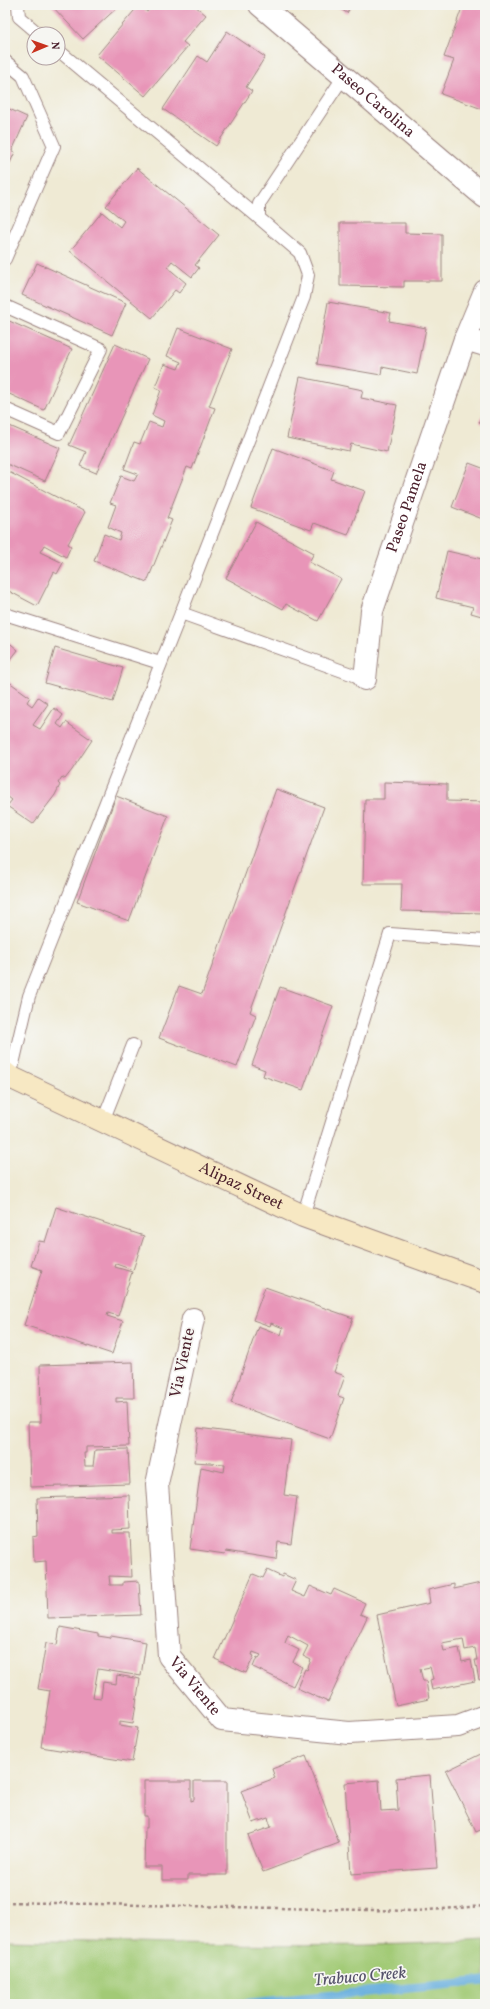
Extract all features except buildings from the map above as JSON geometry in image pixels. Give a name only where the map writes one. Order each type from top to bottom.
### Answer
[{"type":"main road","name":"Alipaz Street","points":[[8,1075],[303,1216],[485,1282]]},
{"type":"street","name":"Paseo Carolina","points":[[260,5],[485,197]]},
{"type":"street","points":[[475,342],[485,291]]},
{"type":"street","name":"Paseo Pamela","points":[[365,679],[372,611],[475,342]]},
{"type":"street","name":"Via Viente","points":[[192,1319],[157,1484],[169,1656],[222,1720],[349,1733],[458,1726],[485,1716]]},
{"type":"lane","points":[[18,5],[19,17],[30,26]]},
{"type":"lane","points":[[8,1075],[29,996],[181,613],[304,297],[308,275],[300,253],[66,57]]},
{"type":"lane","points":[[5,60],[23,76],[54,146],[5,259]]},
{"type":"lane","points":[[259,218],[259,204],[344,76]]},
{"type":"lane","points":[[5,306],[101,349],[59,433],[5,409]]},
{"type":"lane","points":[[181,613],[365,679]]},
{"type":"lane","points":[[5,614],[160,663]]},
{"type":"lane","points":[[303,1216],[390,934],[485,941]]},
{"type":"lane","points":[[103,1121],[133,1045]]},
{"type":"path","points":[[5,1902],[414,1911],[485,1906]]},
{"type":"green space","points":[[5,1940],[305,1946],[485,1940],[485,2004],[5,2004]]},
{"type":"waterway","name":"Trabuco Creek","points":[[239,2004],[485,1981]]}]
